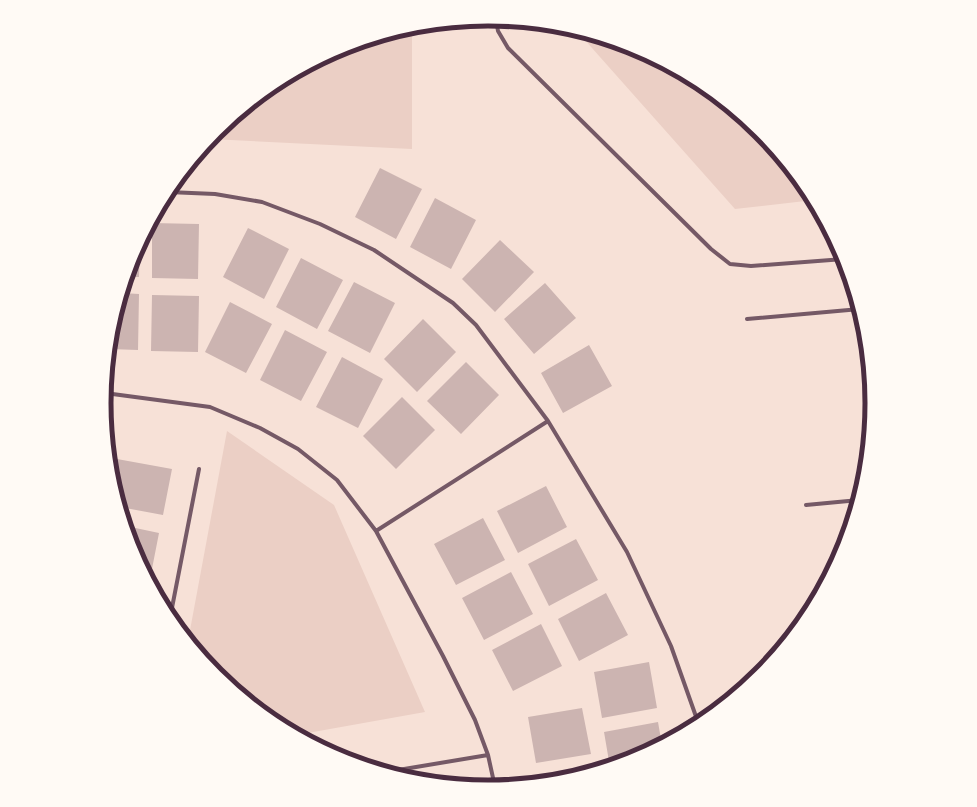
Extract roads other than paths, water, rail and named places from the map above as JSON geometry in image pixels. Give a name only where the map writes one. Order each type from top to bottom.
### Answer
[{"type":"street","points":[[497,26],[498,31],[508,48],[711,249],[730,264],[751,266],[837,260]]},
{"type":"street","points":[[176,192],[214,194],[262,202],[320,224],[374,250],[453,303],[476,325],[548,421],[627,552],[671,646],[690,697],[696,718]]},
{"type":"street","points":[[747,319],[854,310]]},
{"type":"street","points":[[111,394],[210,407],[260,428],[298,449],[336,480],[376,530],[475,720],[488,755],[494,781]]},
{"type":"street","points":[[376,530],[548,421]]},
{"type":"street","points":[[172,608],[199,469]]},
{"type":"street","points":[[806,505],[853,501]]},
{"type":"street","points":[[399,770],[488,755]]}]
